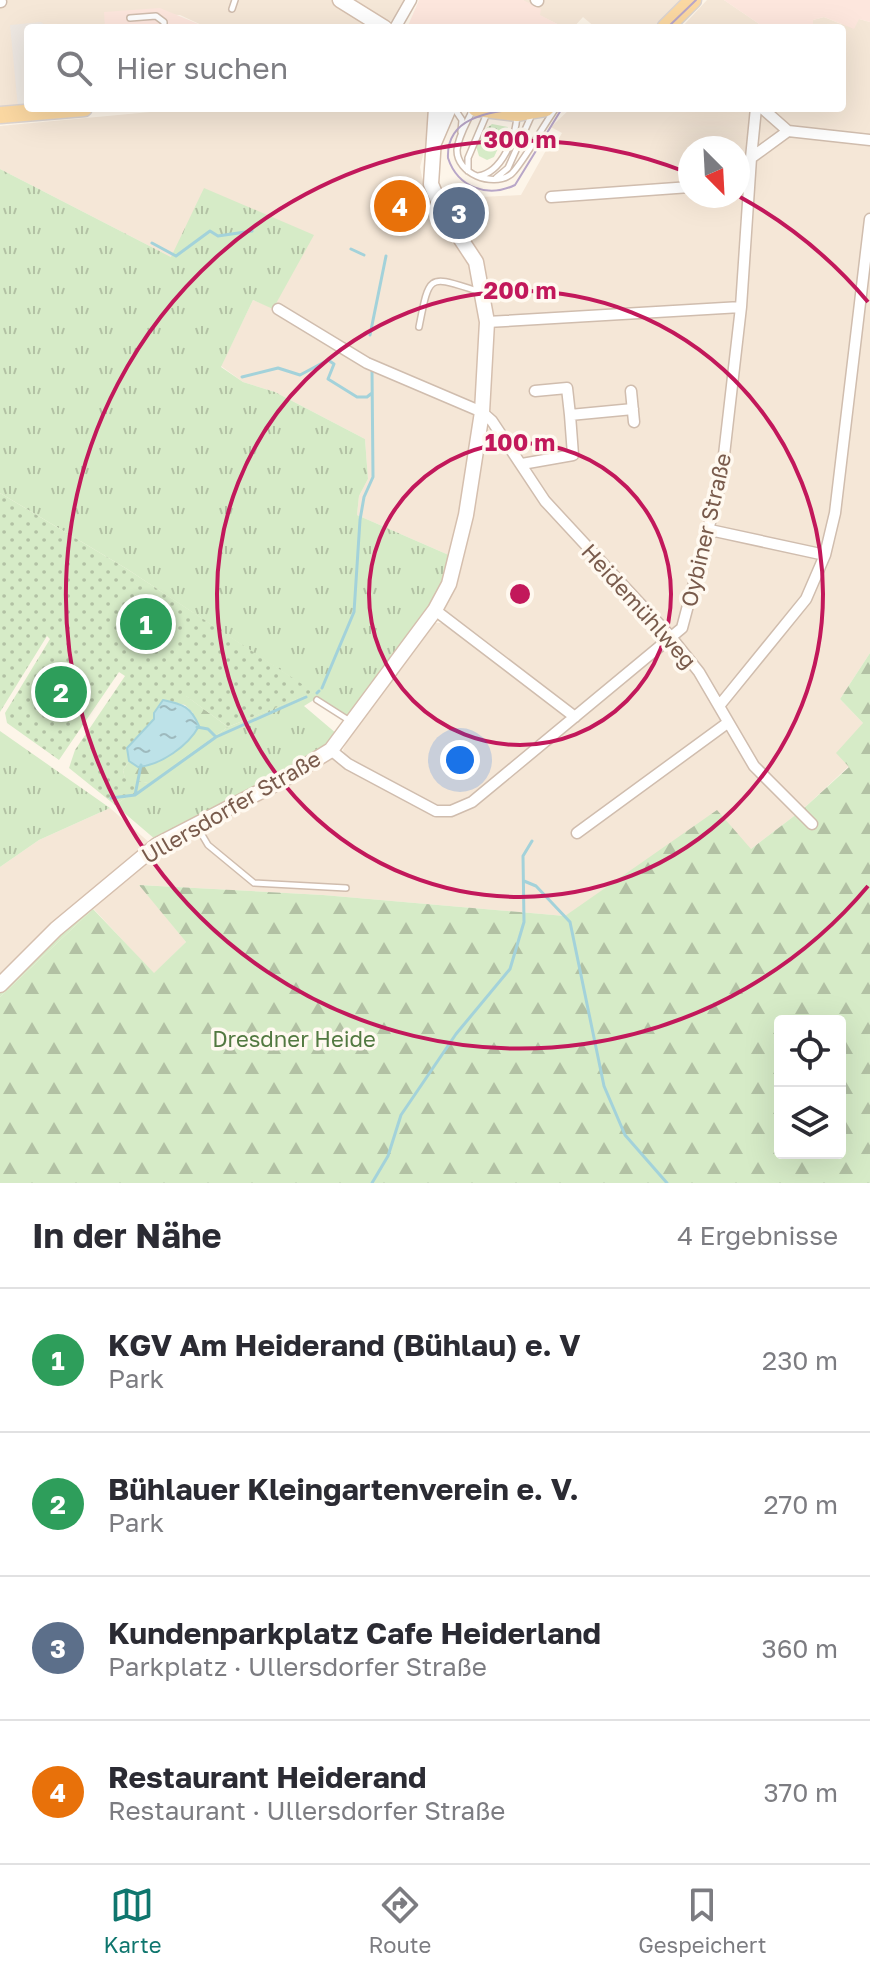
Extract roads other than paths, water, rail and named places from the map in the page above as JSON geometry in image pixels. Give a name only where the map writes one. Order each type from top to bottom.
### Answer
[{"type":"main road","points":[[340,0],[379,24]]},
{"type":"main road","points":[[669,24],[693,0]]},
{"type":"main road","points":[[0,115],[36,112]]},
{"type":"main road","name":"Ullersdorfer Straße","points":[[0,985],[124,869],[157,845],[281,781],[331,750],[435,610],[449,584],[463,528],[482,412],[487,322],[484,294],[473,256],[433,194],[430,168],[436,112]]},
{"type":"main road","points":[[432,147],[450,112]]},
{"type":"street","points":[[397,24],[411,0]]},
{"type":"street","name":"Oybiner Straße","points":[[750,162],[756,112]]},
{"type":"street","points":[[767,112],[788,131],[870,140]]},
{"type":"street","points":[[751,158],[788,131]]},
{"type":"street","points":[[551,197],[678,188]]},
{"type":"street","name":"Oybiner Straße","points":[[331,750],[348,764],[436,811],[451,811],[472,802],[682,628],[721,481],[741,307],[743,208]]},
{"type":"street","points":[[719,706],[806,599],[825,555],[835,513],[870,219]]},
{"type":"street","points":[[487,322],[741,307]]},
{"type":"street","name":"Heidemühlweg","points":[[278,309],[367,363],[482,412],[569,531],[671,637],[719,706],[726,724],[754,766],[812,824]]},
{"type":"street","points":[[522,464],[573,455],[567,388],[535,391]]},
{"type":"street","points":[[631,391],[634,422]]},
{"type":"street","points":[[570,415],[633,409]]},
{"type":"street","points":[[710,530],[825,555]]},
{"type":"street","points":[[435,610],[575,717]]},
{"type":"street","points":[[577,833],[726,724]]},
{"type":"lane","points":[[232,9],[235,0]]},
{"type":"lane","points":[[130,18],[156,16],[164,24]]},
{"type":"lane","points":[[455,112],[462,120],[457,153],[468,171],[491,179],[514,173],[539,128],[553,112]]},
{"type":"lane","points":[[461,137],[477,112]]},
{"type":"lane","points":[[468,171],[478,112]]},
{"type":"lane","points":[[477,176],[492,172],[516,124],[531,112]]},
{"type":"lane","points":[[491,179],[508,168],[532,120],[532,112]]},
{"type":"lane","points":[[419,327],[426,287],[433,281],[440,279],[484,294]]},
{"type":"lane","points":[[317,700],[353,724]]},
{"type":"lane","points":[[197,825],[208,845],[254,883],[346,888]]},
{"type":"water","points":[[163,700],[186,707],[199,726],[188,741],[173,753],[156,763],[138,767],[129,761],[127,748],[154,719],[154,713]]},
{"type":"waterway","points":[[152,243],[176,256],[210,231],[218,236],[252,231]]},
{"type":"waterway","points":[[351,249],[364,255]]},
{"type":"waterway","points":[[370,335],[386,256]]},
{"type":"waterway","points":[[242,377],[278,368],[300,375],[328,360],[334,364],[328,379],[357,397],[367,397],[372,393]]},
{"type":"waterway","points":[[322,688],[354,612],[360,520],[364,497],[373,477],[372,370]]},
{"type":"waterway","points":[[111,798],[135,795],[216,737],[306,697]]},
{"type":"waterway","points":[[197,727],[208,729],[216,737]]},
{"type":"waterway","points":[[135,795],[141,765]]},
{"type":"waterway","points":[[372,1183],[388,1156],[401,1115],[456,1034],[510,969],[524,922],[523,856],[532,841]]},
{"type":"waterway","points":[[524,881],[536,886],[570,922],[604,1086],[625,1135],[667,1183]]},
{"type":"tram line","points":[[671,24],[696,0]]},
{"type":"tram line","points":[[498,112],[462,125],[449,144],[448,158],[453,168],[459,177],[475,188],[495,190],[515,185],[560,112]]},
{"type":"place","name":"Restaurant Heiderand","points":[[400,206]]},
{"type":"place","name":"Kundenparkplatz Cafe Heiderland","points":[[459,213]]},
{"type":"place","name":"KGV Am Heiderand (Bühlau) e. V","points":[[146,624]]},
{"type":"place","name":"Bühlauer Kleingartenverein e. V.","points":[[61,692]]},
{"type":"park label","name":"Dresdner Heide","points":[[294,1039]]}]
